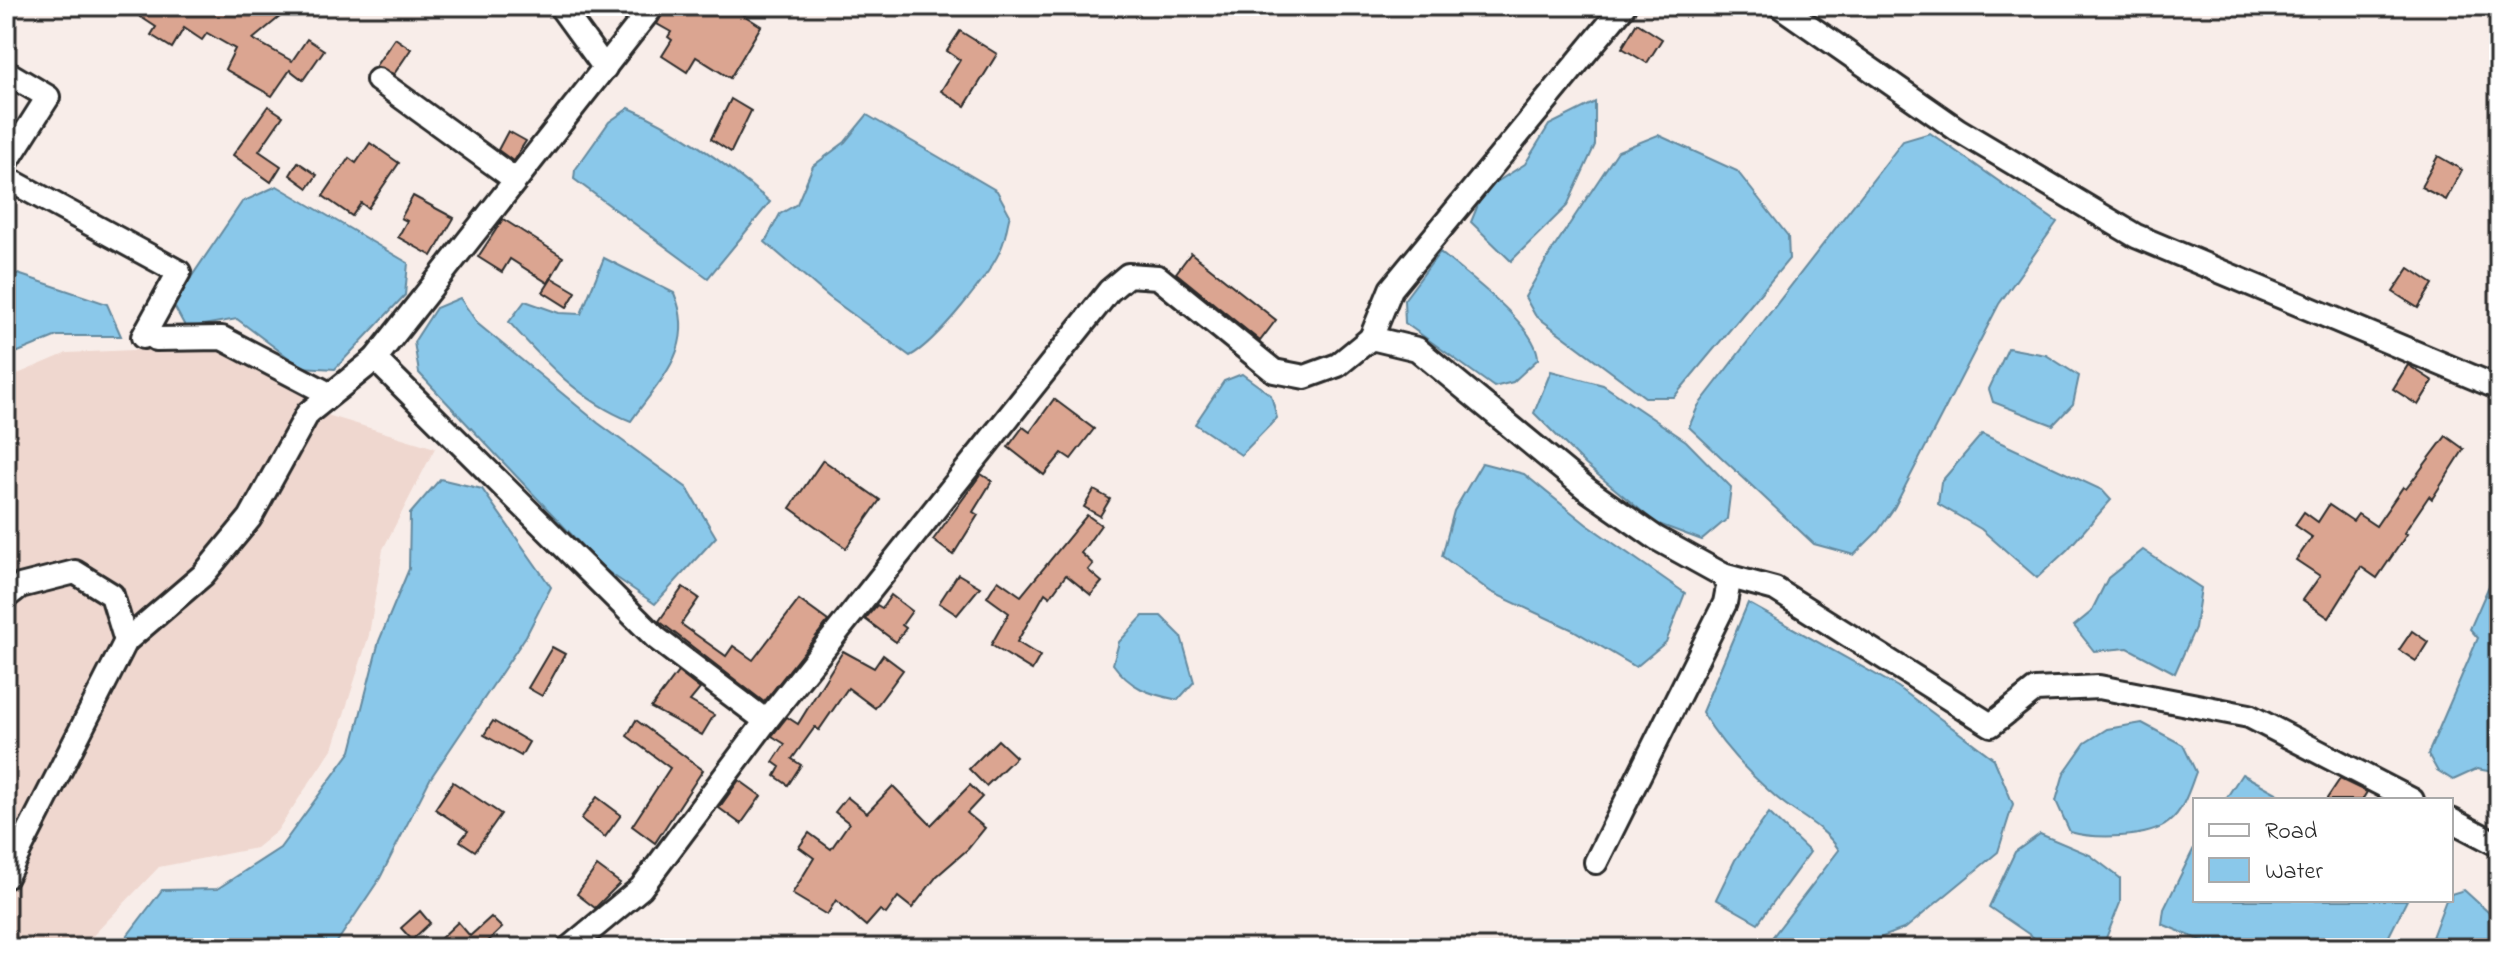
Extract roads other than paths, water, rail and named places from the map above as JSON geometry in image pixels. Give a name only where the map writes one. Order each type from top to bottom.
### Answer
[{"type":"street","points":[[560,6],[605,68]]},
{"type":"street","points":[[6,877],[14,842],[126,641],[212,564],[250,518],[308,413],[375,359],[653,6]]},
{"type":"street","points":[[569,948],[641,888],[766,721],[1109,291],[1128,275],[1158,277],[1274,371],[1305,377],[1338,365],[1371,338],[1391,289],[1624,6]]},
{"type":"street","points":[[1780,6],[1958,130],[2136,236],[2499,388]]},
{"type":"street","points":[[6,72],[48,97],[6,163]]},
{"type":"street","points":[[378,80],[506,173]]},
{"type":"street","points":[[6,178],[179,272],[149,338],[222,338],[329,394]]},
{"type":"street","points":[[1371,338],[1417,349],[1589,491],[1656,538],[1723,575],[1786,595],[1991,725],[2035,690],[2099,687],[2249,716],[2408,798]]},
{"type":"street","points":[[375,359],[656,638],[766,721]]},
{"type":"street","points":[[6,597],[20,586],[75,572],[112,595],[126,641]]},
{"type":"street","points":[[1596,862],[1725,603],[1728,587],[1723,575]]},
{"type":"street","points":[[2453,821],[2499,845]]},
{"type":"water","points":[[1595,102],[1595,145],[1567,206],[1511,261],[1471,222],[1484,190],[1525,164],[1549,125]]},
{"type":"water","points":[[629,108],[703,149],[770,202],[708,278],[574,179],[575,170],[609,122]]},
{"type":"water","points":[[867,115],[997,191],[1010,215],[1002,246],[987,273],[947,323],[910,356],[829,297],[765,242],[780,214],[797,204],[813,166],[845,142]]},
{"type":"water","points":[[1930,133],[2057,222],[1999,304],[1894,508],[1878,531],[1854,555],[1814,544],[1689,427],[1698,406],[1903,141]]},
{"type":"water","points":[[1658,135],[1737,171],[1788,236],[1789,259],[1674,397],[1645,397],[1535,315],[1525,297],[1618,151]]},
{"type":"water","points":[[277,186],[408,263],[405,295],[335,369],[301,367],[237,319],[186,328],[173,304],[242,202]]},
{"type":"water","points":[[1440,252],[1514,316],[1535,346],[1538,359],[1513,382],[1494,387],[1405,323],[1404,300]]},
{"type":"water","points":[[604,258],[674,293],[680,313],[681,330],[672,362],[631,421],[579,391],[550,366],[509,322],[525,301],[559,313],[581,314]]},
{"type":"water","points":[[6,270],[107,304],[121,336],[57,336],[6,357]]},
{"type":"water","points":[[460,298],[478,324],[598,423],[687,488],[716,537],[655,604],[604,569],[419,373],[414,342],[436,308]]},
{"type":"water","points":[[2008,348],[2046,355],[2079,376],[2073,404],[2053,425],[1993,402],[1989,389]]},
{"type":"water","points":[[1551,371],[1603,385],[1686,441],[1731,487],[1727,519],[1702,540],[1656,523],[1586,465],[1534,413]]},
{"type":"water","points":[[1242,374],[1271,395],[1277,418],[1241,455],[1195,424],[1224,381]]},
{"type":"water","points":[[1982,434],[2102,490],[2111,500],[2068,549],[2037,578],[1981,529],[1938,504],[1941,482]]},
{"type":"water","points":[[1482,463],[1524,474],[1586,524],[1685,593],[1666,642],[1636,667],[1573,630],[1491,592],[1442,556],[1454,511]]},
{"type":"water","points":[[440,479],[482,489],[551,587],[526,636],[430,779],[380,878],[333,948],[118,948],[162,890],[217,889],[280,848],[351,751],[379,641],[409,569],[410,514]]},
{"type":"water","points":[[2143,550],[2201,588],[2195,628],[2175,673],[2128,648],[2094,651],[2074,626],[2091,612],[2108,578]]},
{"type":"water","points":[[2499,563],[2499,773],[2477,769],[2453,780],[2437,770],[2428,754],[2478,638],[2470,629]]},
{"type":"water","points":[[1748,603],[1898,687],[1994,759],[2013,804],[1998,852],[1906,928],[1854,948],[1789,948],[1771,939],[1839,850],[1818,827],[1776,797],[1745,768],[1702,712]]},
{"type":"water","points":[[1143,616],[1161,616],[1181,636],[1194,682],[1178,700],[1141,689],[1126,679],[1113,664],[1119,642]]},
{"type":"water","points":[[2142,723],[2183,745],[2196,772],[2179,812],[2160,828],[2148,832],[2093,836],[2070,832],[2056,801],[2064,773],[2085,743],[2107,729]]},
{"type":"water","points":[[2242,774],[2285,798],[2226,798]]},
{"type":"water","points":[[1769,813],[1810,852],[1758,923],[1716,899],[1735,860]]},
{"type":"water","points":[[2040,834],[2090,855],[2120,878],[2120,903],[2102,948],[2049,948],[1989,907],[2015,852]]},
{"type":"water","points":[[2193,850],[2193,902],[2406,902],[2383,948],[2219,948],[2162,924],[2164,909]]},
{"type":"water","points":[[2464,890],[2499,922],[2499,948],[2428,948],[2445,902],[2453,902],[2453,893]]}]
